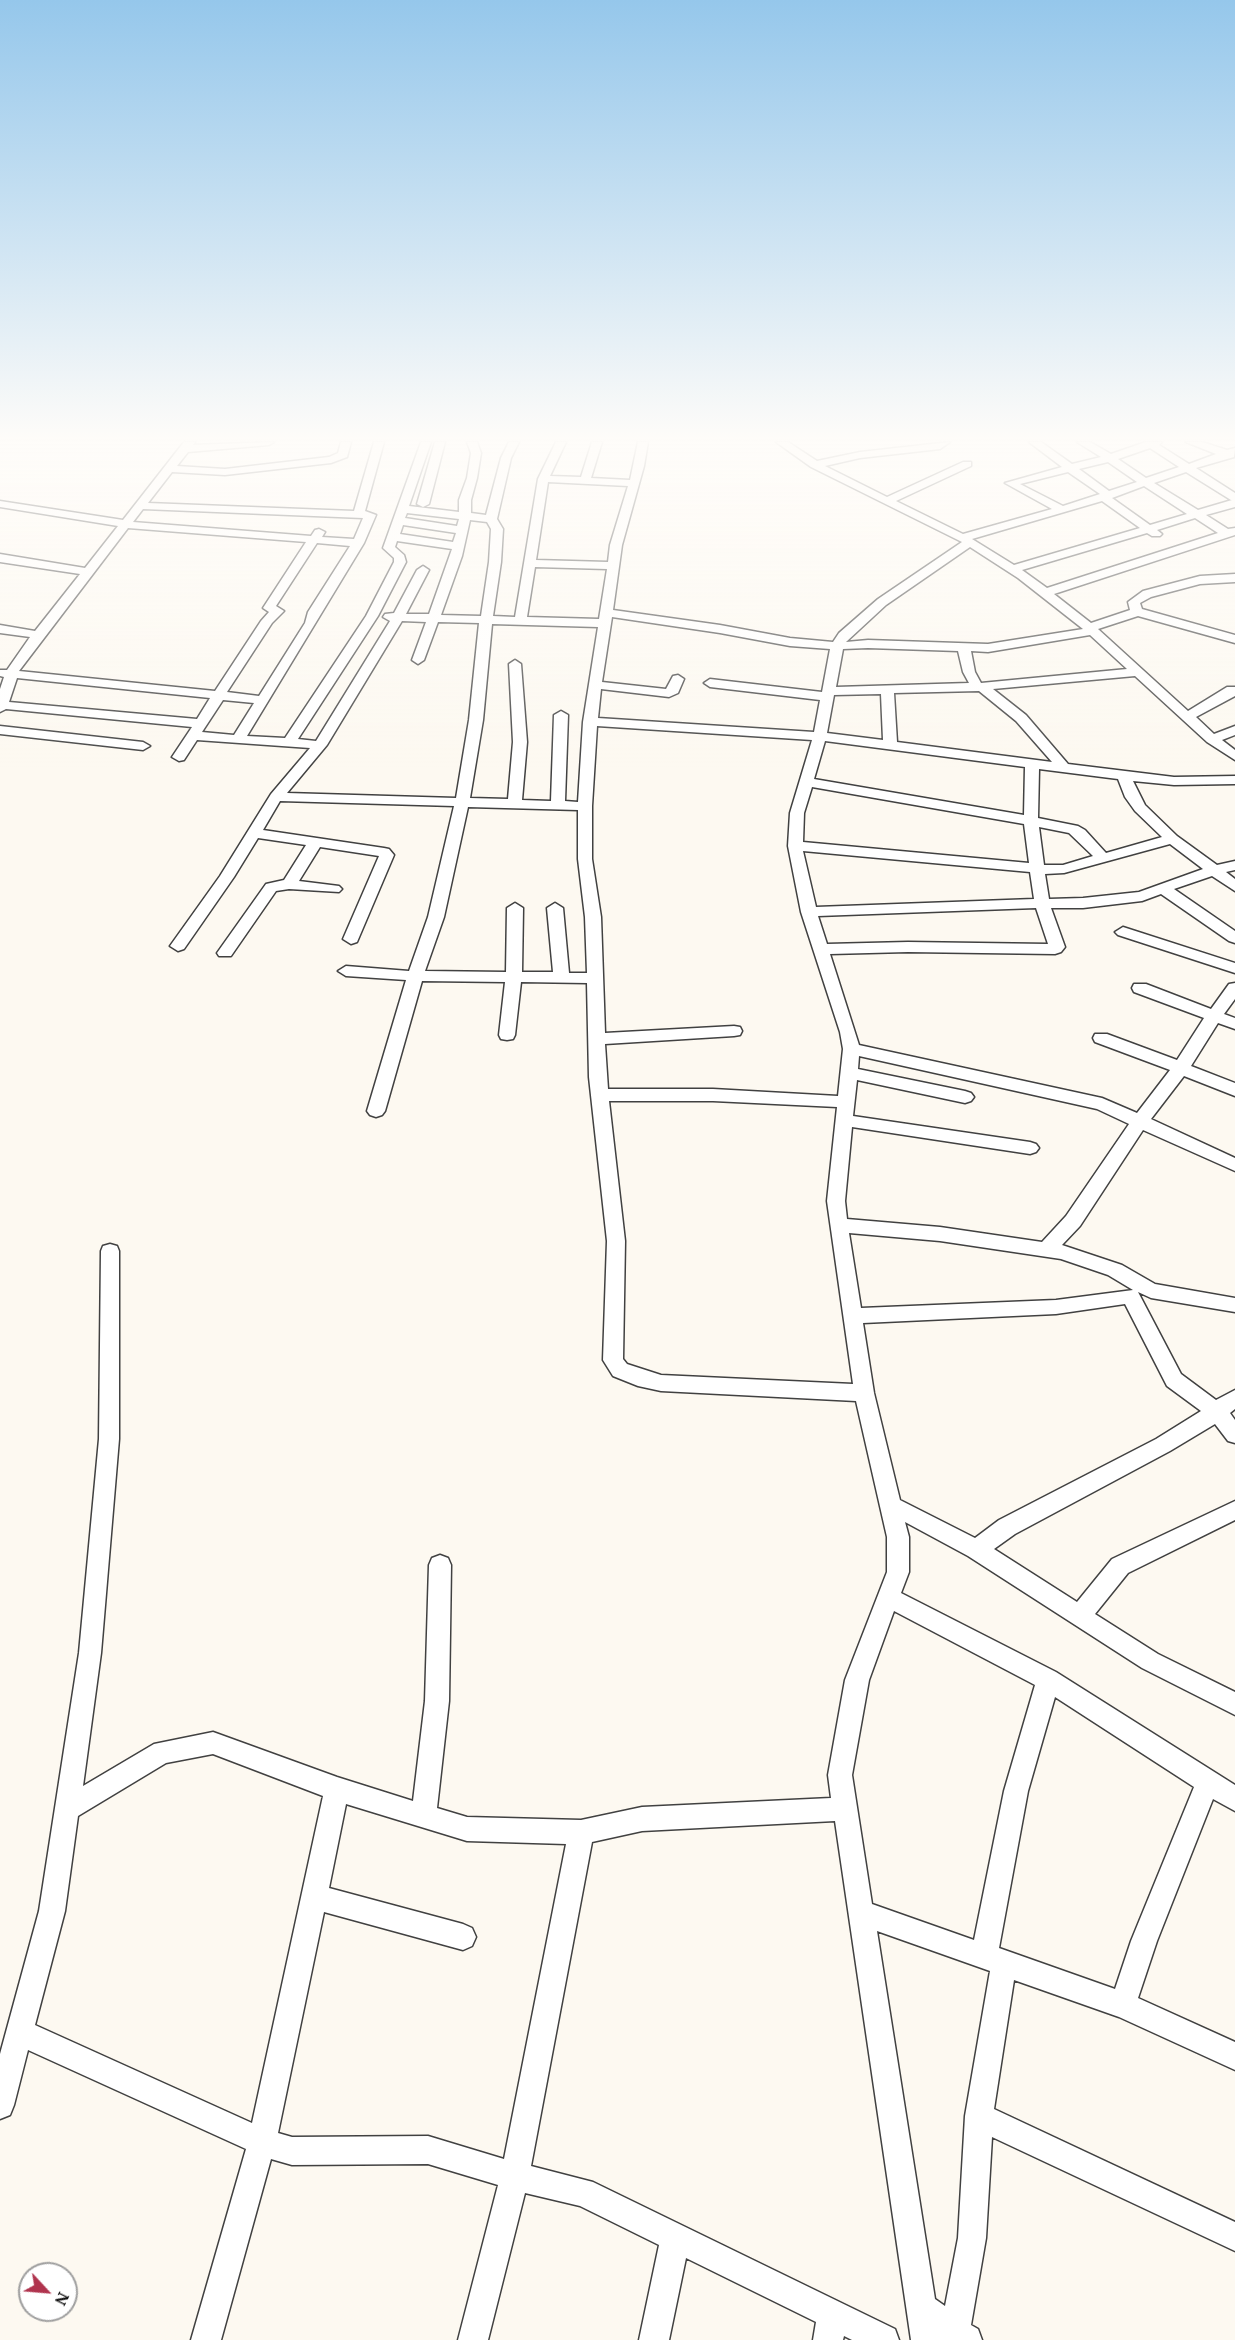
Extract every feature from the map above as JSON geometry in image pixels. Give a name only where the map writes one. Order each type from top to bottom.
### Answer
[{"type":"street","points":[[106,551],[15,665],[6,673],[1,707],[198,730],[238,740],[320,745]]},
{"type":"street","points":[[179,757],[267,621],[278,611],[270,608],[305,551]]},
{"type":"street","points":[[238,740],[353,551]]},
{"type":"street","points":[[288,744],[372,616],[400,562],[400,557],[393,551]]},
{"type":"street","points":[[418,660],[456,551]]},
{"type":"street","points":[[376,1111],[415,976],[436,917],[462,803],[476,720],[494,551]]},
{"type":"street","points":[[520,621],[531,551]]},
{"type":"street","points":[[615,551],[590,722],[585,806],[585,859],[593,917],[596,1039],[616,1240],[613,1360],[620,1370],[638,1378],[661,1383],[864,1393]]},
{"type":"street","points":[[926,2340],[840,1775],[857,1680],[898,1572],[898,1537],[864,1393],[838,1225],[836,1201],[850,1049],[848,1032],[809,912],[795,846],[797,813],[820,736],[837,646],[843,636],[882,602],[951,551]]},
{"type":"street","points":[[984,551],[1013,569],[1091,630],[1212,739],[1235,756]]},
{"type":"street","points":[[1013,569],[1074,551]]},
{"type":"street","points":[[1045,593],[1169,551]]},
{"type":"street","points":[[0,558],[89,572]]},
{"type":"street","points":[[529,563],[613,566]]},
{"type":"street","points":[[178,946],[227,877],[276,797],[320,745],[398,617],[423,570]]},
{"type":"street","points":[[1235,578],[1200,580],[1147,594],[1134,602],[1134,607],[1138,612],[1235,639]]},
{"type":"street","points":[[372,616],[520,621],[606,618],[720,629],[789,642],[837,646],[868,644],[988,648],[1091,630],[1138,612]]},
{"type":"street","points":[[0,629],[39,635]]},
{"type":"street","points":[[964,648],[969,672],[979,687],[1021,718],[1064,768]]},
{"type":"street","points":[[515,664],[520,742],[515,804]]},
{"type":"street","points":[[711,683],[827,694],[979,687],[1137,672]]},
{"type":"street","points":[[6,673],[263,700]]},
{"type":"street","points":[[596,685],[669,693],[678,679]]},
{"type":"street","points":[[887,690],[890,744]]},
{"type":"street","points":[[1187,717],[1234,690]]},
{"type":"street","points":[[558,805],[561,715]]},
{"type":"street","points":[[590,722],[820,736],[1124,776],[1174,781],[1235,780]]},
{"type":"street","points":[[0,730],[143,746]]},
{"type":"street","points":[[1212,739],[1235,730]]},
{"type":"street","points":[[820,949],[908,946],[1055,949],[1057,947],[1042,904],[1031,822],[1032,764]]},
{"type":"street","points":[[1124,776],[1132,797],[1140,808],[1172,839],[1235,886]]},
{"type":"street","points":[[806,782],[897,796],[1072,829],[1080,834],[1102,858]]},
{"type":"street","points":[[276,797],[585,806]]},
{"type":"street","points":[[254,833],[380,850],[387,855],[351,939]]},
{"type":"street","points":[[795,846],[1037,870],[1064,869],[1172,839]]},
{"type":"street","points":[[289,884],[316,841]]},
{"type":"street","points":[[809,912],[1083,903],[1142,896],[1235,864]]},
{"type":"street","points":[[225,953],[270,887],[289,884],[333,889]]},
{"type":"street","points":[[1163,888],[1235,938]]},
{"type":"street","points":[[507,1035],[514,977],[515,908]]},
{"type":"street","points":[[555,908],[561,978]]},
{"type":"street","points":[[1123,932],[1235,968]]},
{"type":"street","points":[[346,971],[415,976],[594,978]]},
{"type":"street","points":[[1140,988],[1235,1024]]},
{"type":"street","points":[[1047,1249],[1073,1221],[1141,1120],[1181,1068],[1235,988]]},
{"type":"street","points":[[596,1039],[734,1031]]},
{"type":"street","points":[[1101,1038],[1235,1090]]},
{"type":"street","points":[[850,1049],[1102,1104],[1235,1165]]},
{"type":"street","points":[[847,1072],[965,1097]]},
{"type":"street","points":[[600,1095],[713,1095],[844,1111],[1030,1148]]},
{"type":"street","points":[[838,1225],[939,1234],[1062,1252],[1115,1270],[1151,1291],[1235,1305]]},
{"type":"street","points":[[0,2105],[52,1911],[90,1653],[110,1439],[110,1251]]},
{"type":"street","points":[[852,1316],[1056,1307],[1130,1296],[1174,1380],[1217,1412],[1235,1435]]},
{"type":"street","points":[[976,1549],[1007,1527],[1163,1445],[1217,1412],[1235,1398]]},
{"type":"street","points":[[891,1506],[976,1549],[1150,1661],[1235,1704]]},
{"type":"street","points":[[1080,1617],[1120,1566],[1235,1510]]},
{"type":"street","points":[[424,1814],[437,1701],[440,1565]]},
{"type":"street","points":[[888,1598],[1048,1680],[1235,1799]]},
{"type":"street","points":[[920,2307],[961,2336],[972,2238],[979,2116],[994,1959],[1016,1791],[1048,1680]]},
{"type":"street","points":[[67,1809],[162,1752],[213,1743],[337,1789],[467,1829],[581,1832],[642,1819],[846,1809]]},
{"type":"street","points":[[1123,2005],[1144,1941],[1208,1782]]},
{"type":"street","points":[[206,2340],[262,2142],[337,1789]]},
{"type":"street","points":[[473,2340],[515,2176],[581,1832]]},
{"type":"street","points":[[314,1897],[463,1937]]},
{"type":"street","points":[[861,1913],[1123,2005],[1235,2056]]},
{"type":"street","points":[[19,2032],[262,2142],[292,2151],[428,2150],[515,2176],[583,2192],[675,2238],[830,2327],[884,2340]]},
{"type":"street","points":[[979,2116],[1235,2237]]},
{"type":"street","points":[[654,2340],[675,2238]]}]
